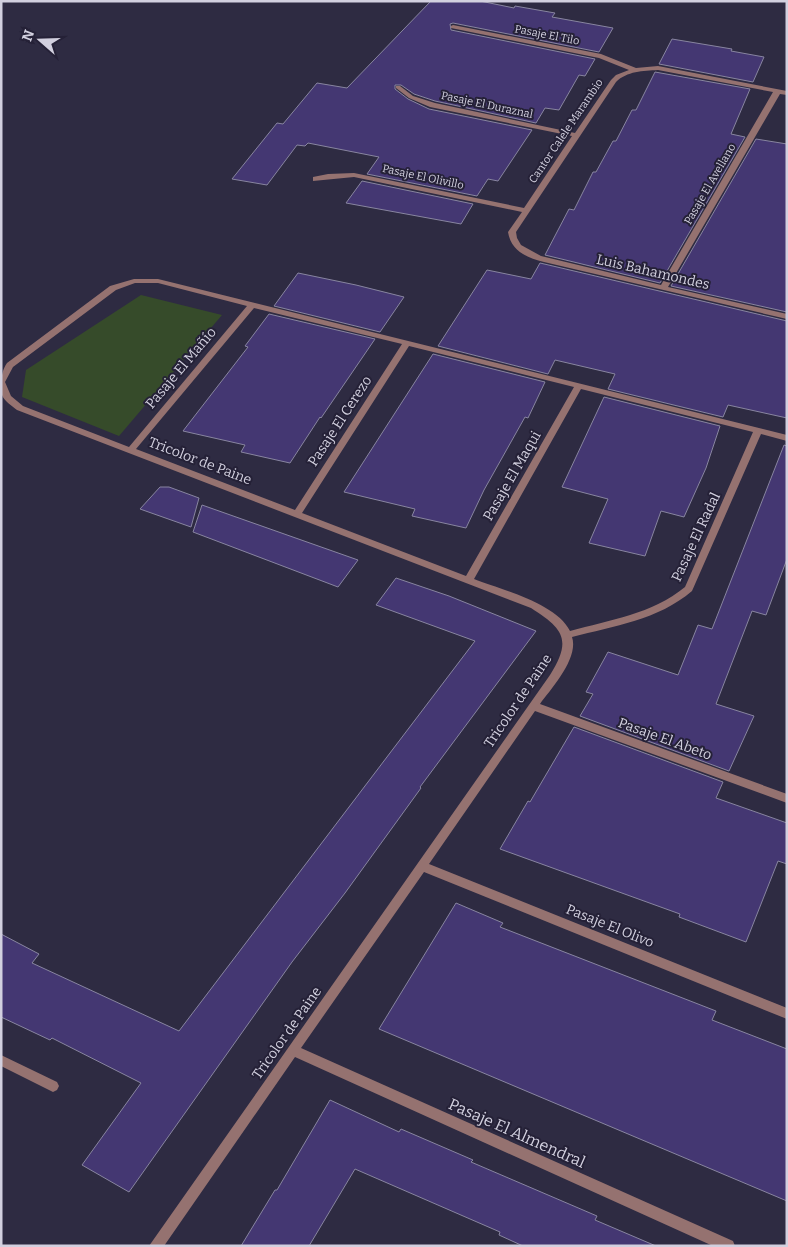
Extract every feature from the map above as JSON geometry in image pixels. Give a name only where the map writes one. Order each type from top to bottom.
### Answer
[{"type":"street","name":"Pasaje El Tilo","points":[[453,27],[601,56],[635,70]]},
{"type":"street","name":"Cantor Calele Marambio","points":[[516,245],[512,232],[525,210],[618,76],[635,70],[658,68],[787,93]]},
{"type":"street","name":"Pasaje El Duraznal","points":[[398,88],[411,97],[433,105],[576,136]]},
{"type":"street","name":"Pasaje El Avellano","points":[[663,288],[777,92]]},
{"type":"street","name":"Pasaje El Olivillo","points":[[316,179],[328,176],[354,175],[525,210]]},
{"type":"street","name":"Luis Bahamondes","points":[[516,245],[532,257],[787,318]]},
{"type":"street","name":"Tricolor de Paine","points":[[156,1246],[533,706],[567,655],[569,645],[563,626],[546,612],[469,580],[20,408],[10,401],[3,392],[1,383],[10,365],[105,294],[123,284],[146,280],[158,281],[787,438]]},
{"type":"street","name":"Pasaje El Mañío","points":[[131,450],[253,304]]},
{"type":"street","name":"Pasaje El Cerezo","points":[[297,514],[407,343]]},
{"type":"street","name":"Pasaje El Maqui","points":[[469,580],[579,386]]},
{"type":"street","name":"Pasaje El Radal","points":[[567,635],[662,609],[678,601],[689,589],[758,431]]},
{"type":"street","name":"Pasaje El Abeto","points":[[533,706],[787,799]]},
{"type":"street","name":"Pasaje El Olivo","points":[[422,866],[787,1014]]},
{"type":"street","name":"Pasaje El Almendral","points":[[293,1050],[728,1246]]},
{"type":"street","points":[[1,1060],[53,1086]]},
{"type":"green space","points":[[141,295],[222,315],[119,436],[22,397],[26,370]]},
{"type":"building","points":[[431,1],[480,1],[514,8],[515,6],[555,13],[552,17],[613,28],[599,52],[453,23],[450,24],[451,30],[595,59],[585,76],[579,75],[559,110],[545,108],[536,123],[435,101],[414,94],[401,85],[395,85],[395,89],[408,99],[429,109],[532,130],[498,181],[488,179],[477,196],[367,174],[379,157],[308,143],[305,146],[297,145],[267,185],[232,179],[277,123],[283,124],[317,83],[347,88]]},
{"type":"building","points":[[672,39],[732,49],[731,51],[764,57],[753,82],[659,64]]},
{"type":"building","points":[[655,72],[750,89],[731,134],[745,137],[660,283],[545,255],[569,209],[574,210],[593,172],[596,172],[613,141],[616,141],[632,110],[636,110]]},
{"type":"building","points":[[756,139],[787,144],[787,312],[671,286]]},
{"type":"building","points":[[362,181],[473,204],[461,224],[346,203]]},
{"type":"building","points":[[540,263],[787,321],[787,418],[728,405],[723,417],[608,389],[615,374],[555,360],[548,374],[438,346],[487,270],[531,279]]},
{"type":"building","points":[[298,273],[404,297],[380,332],[274,306]]},
{"type":"building","points":[[269,314],[375,339],[290,463],[241,452],[245,445],[183,431],[248,347],[245,346]]},
{"type":"building","points":[[433,354],[545,382],[528,418],[525,417],[484,490],[466,528],[412,516],[415,509],[344,492]]},
{"type":"building","points":[[604,397],[720,426],[706,468],[684,517],[661,511],[645,556],[589,543],[608,499],[562,487]]},
{"type":"building","points":[[784,445],[787,446],[787,559],[766,615],[752,611],[716,704],[754,716],[729,771],[580,716],[593,694],[586,692],[608,652],[678,675],[698,625],[712,629]]},
{"type":"building","points":[[160,487],[169,487],[199,498],[191,527],[140,509]]},
{"type":"building","points":[[202,505],[358,560],[338,587],[193,532]]},
{"type":"building","points":[[396,578],[449,596],[536,631],[420,787],[345,893],[292,962],[129,1192],[82,1165],[141,1083],[52,1038],[50,1040],[1,1017],[1,934],[39,954],[32,963],[179,1031],[475,641],[376,605]]},
{"type":"building","points":[[574,727],[723,782],[716,798],[787,823],[787,864],[778,861],[746,942],[679,917],[680,914],[500,849]]},
{"type":"building","points":[[456,903],[503,923],[500,927],[716,1011],[712,1020],[787,1049],[787,1201],[379,1029]]},
{"type":"building","points":[[330,1100],[399,1132],[401,1129],[473,1160],[471,1162],[597,1216],[595,1220],[656,1246],[523,1246],[499,1235],[500,1232],[355,1169],[309,1246],[241,1246],[275,1190],[277,1190]]}]
